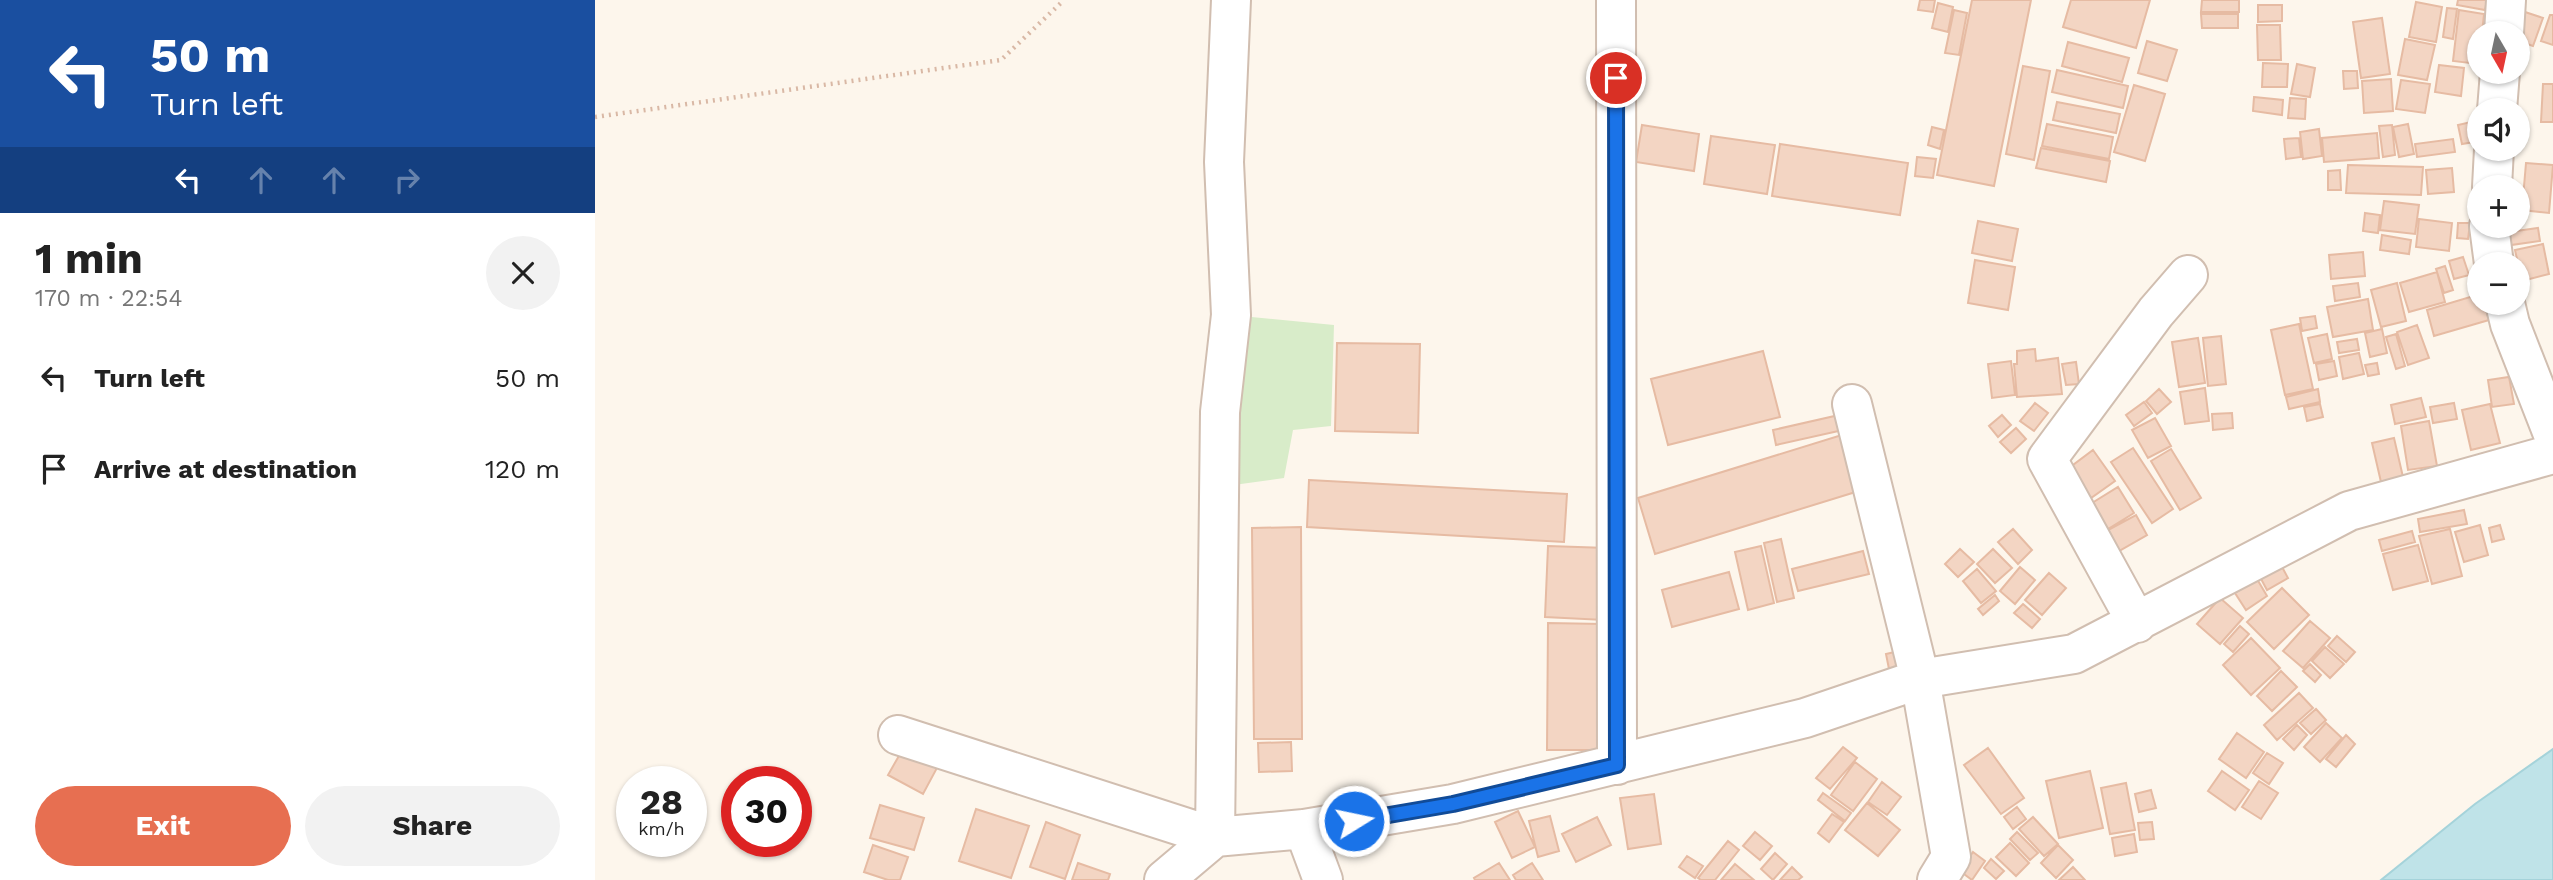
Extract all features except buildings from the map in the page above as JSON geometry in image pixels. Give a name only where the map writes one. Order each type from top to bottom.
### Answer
[{"type":"street","points":[[1164,880],[1215,837],[1220,412],[1231,315],[1224,162],[1231,0]]},
{"type":"street","points":[[1616,0],[1617,765]]},
{"type":"street","points":[[2505,21],[2506,0]]},
{"type":"street","points":[[2137,623],[2047,459],[2157,312],[2188,275]]},
{"type":"street","points":[[2508,315],[2553,434]]},
{"type":"street","points":[[1852,404],[1920,679],[1951,858],[1937,880]]},
{"type":"street","points":[[898,735],[1215,837],[1304,829],[1453,804],[1805,718],[1920,679],[2074,654],[2349,511],[2553,454]]},
{"type":"street","points":[[1304,829],[1323,880]]},
{"type":"path","points":[[595,117],[1001,60],[1064,0]]},
{"type":"green space","points":[[1231,315],[1334,325],[1331,426],[1293,430],[1284,478],[1219,487]]},
{"type":"water","points":[[2553,749],[2553,880],[2381,880],[2475,804]]},
{"type":"route","points":[[1354,821],[1453,804],[1617,765],[1616,78]]}]
